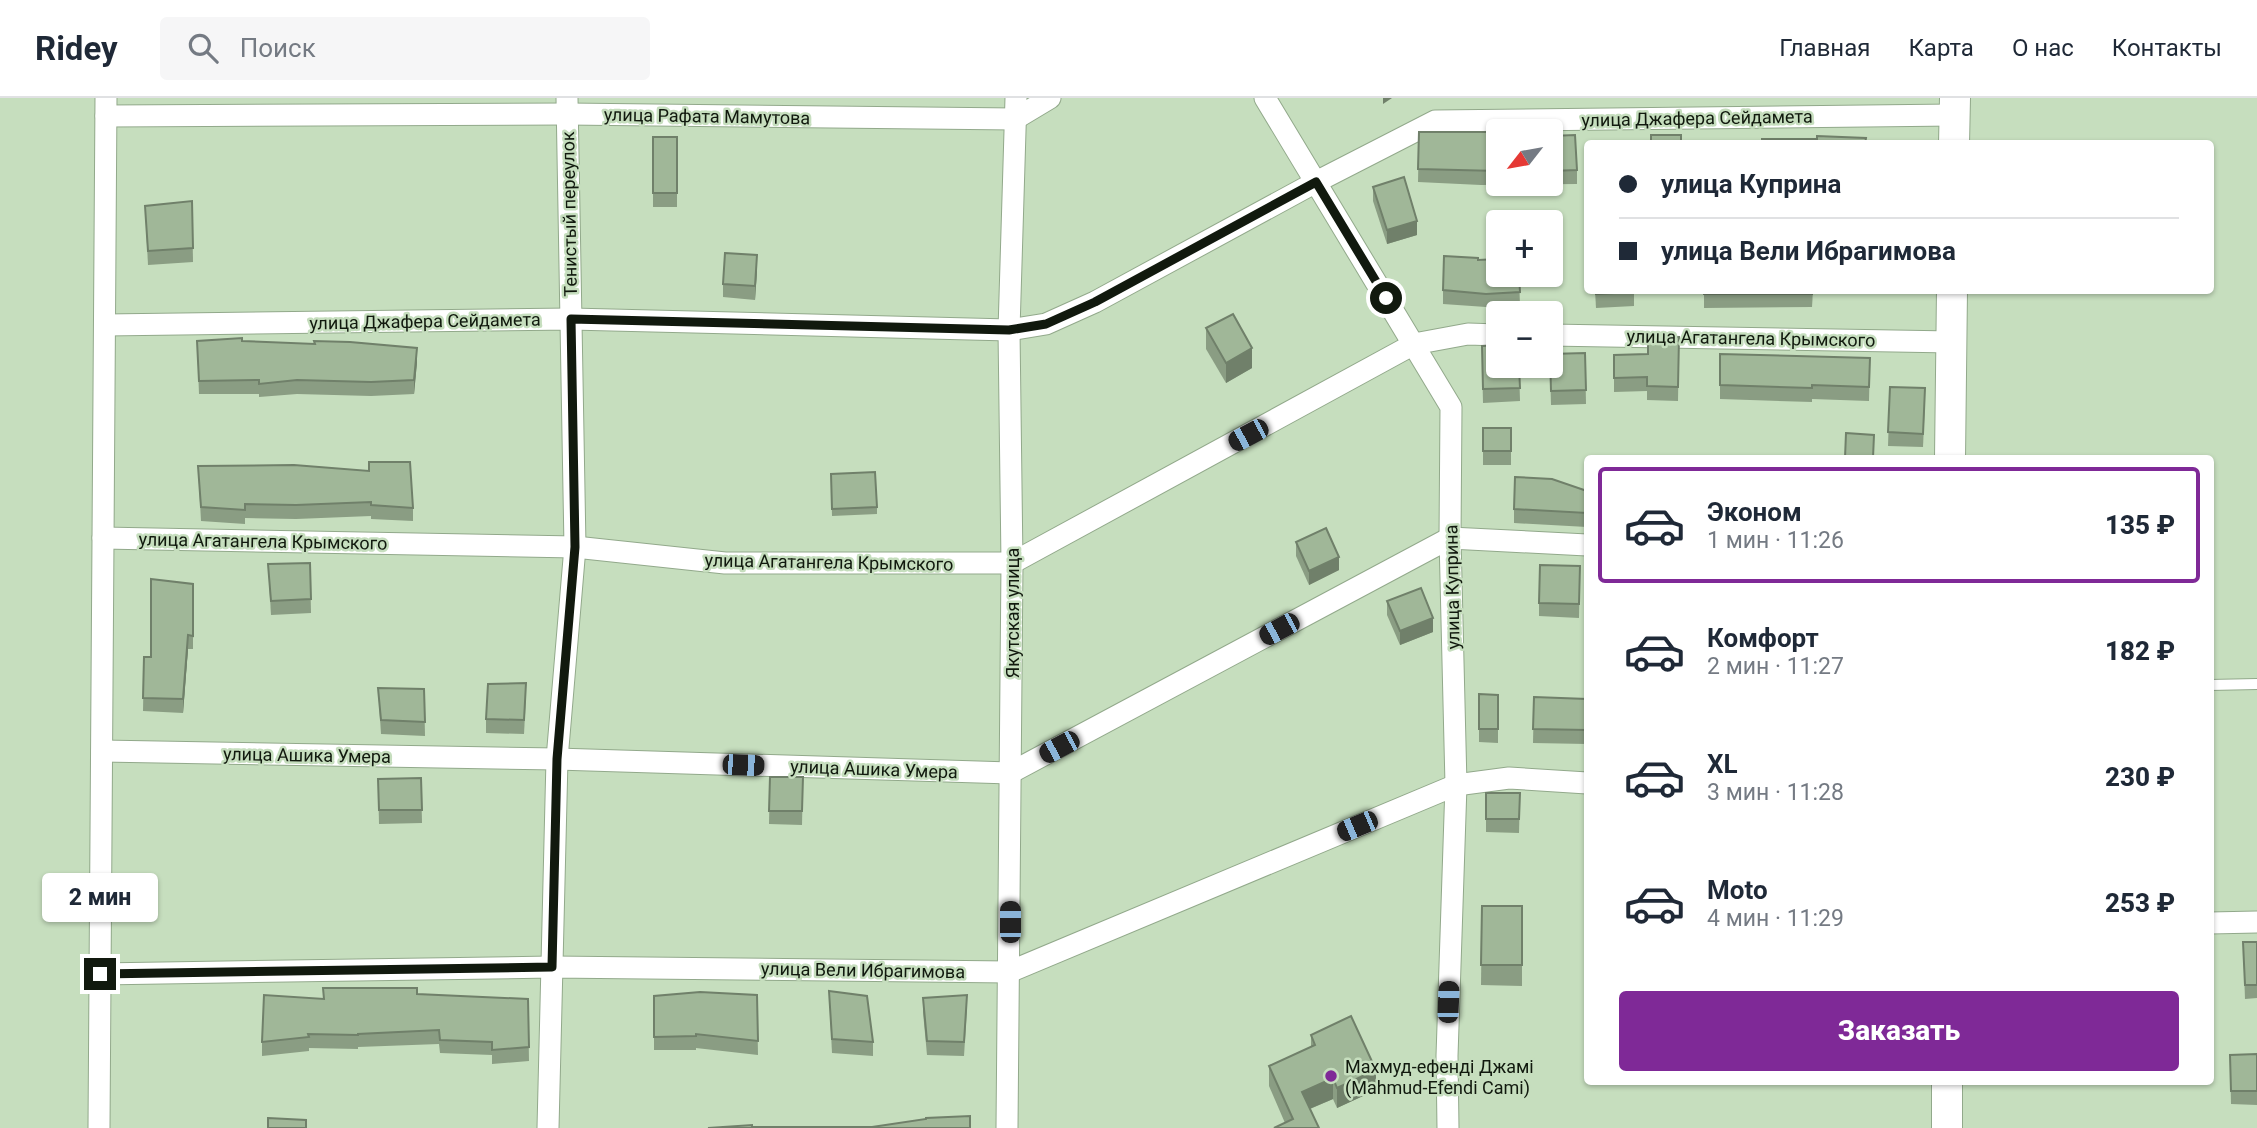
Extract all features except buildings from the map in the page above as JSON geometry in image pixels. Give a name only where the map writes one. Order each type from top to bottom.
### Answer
[{"type":"street","points":[[1016,109],[1050,98]]},
{"type":"street","name":"улица Куприна","points":[[1265,98],[1451,407],[1450,538],[1456,785],[1447,1056],[1448,1128]]},
{"type":"street","name":"Тенистый переулок","points":[[548,1128],[557,759],[575,547],[567,106]]},
{"type":"street","points":[[99,1128],[106,107]]},
{"type":"street","name":"улица Рафата Мамутова","points":[[106,107],[1016,109]]},
{"type":"street","name":"Якутская улица","points":[[1007,1128],[1013,563],[1009,330],[1016,109]]},
{"type":"street","name":"улица Джафера Сейдамета","points":[[105,325],[571,319],[1009,330],[1046,324],[1095,302],[1435,121],[1954,119]]},
{"type":"street","points":[[1950,455],[1952,294]]},
{"type":"street","name":"улица Агатангела Крымского","points":[[103,538],[575,547],[725,564],[1013,563],[1414,344],[1468,334],[1486,335]]},
{"type":"street","name":"улица Агатангела Крымского","points":[[1563,335],[1952,342]]},
{"type":"street","points":[[1450,538],[1584,545]]},
{"type":"street","name":"улица Ашика Умера","points":[[102,751],[557,759],[1010,773],[1450,538]]},
{"type":"street","name":"улица Вели Ибрагимова","points":[[100,974],[552,967],[1009,972],[1456,785],[1510,778],[1584,783]]},
{"type":"street","points":[[2214,923],[2257,922]]},
{"type":"street","points":[[1947,1085],[1947,1128]]},
{"type":"lane","points":[[2214,685],[2257,684]]},
{"type":"place","name":"Махмуд-ефенді Джамі (Mahmud-Efendi Cami)","points":[[1331,1076]]},
{"type":"route","points":[[100,974],[552,967],[557,759],[575,547],[571,319],[1009,330],[1046,324],[1095,302],[1316,182],[1386,298]]}]
